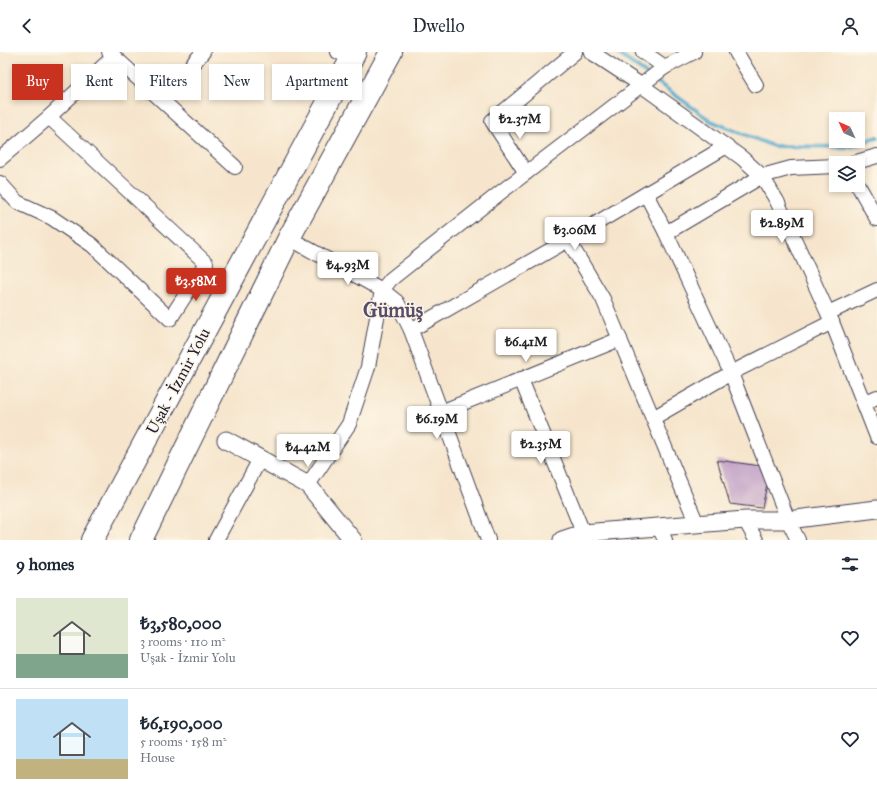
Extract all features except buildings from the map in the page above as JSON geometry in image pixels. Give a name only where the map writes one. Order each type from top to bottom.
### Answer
[{"type":"highway","points":[[141,540],[289,238],[391,52]]},
{"type":"highway","name":"Uşak - İzmir Yolu","points":[[92,540],[348,54]]},
{"type":"street","points":[[193,64],[203,52]]},
{"type":"street","points":[[526,173],[492,121],[575,52]]},
{"type":"street","points":[[591,52],[642,86],[742,158],[762,176],[777,201],[830,317],[877,437]]},
{"type":"street","points":[[643,52],[665,67]]},
{"type":"street","points":[[308,485],[349,424],[368,367],[382,290],[391,279],[500,192],[642,86],[665,67],[694,52]]},
{"type":"street","points":[[736,52],[756,85]]},
{"type":"street","points":[[0,159],[49,117],[112,54],[135,75]]},
{"type":"street","points":[[162,100],[234,168]]},
{"type":"street","points":[[0,182],[17,202],[52,218],[92,244],[170,319],[206,263],[49,117]]},
{"type":"street","points":[[411,330],[568,240],[725,147]]},
{"type":"street","points":[[865,160],[877,156]]},
{"type":"street","points":[[666,233],[762,176],[791,168],[829,166]]},
{"type":"street","points":[[862,192],[877,219]]},
{"type":"street","points":[[646,194],[666,233],[731,373],[788,520],[798,540]]},
{"type":"street","points":[[289,238],[382,290],[396,302],[411,330],[488,540]]},
{"type":"street","points":[[568,240],[603,299],[697,524]]},
{"type":"street","points":[[653,418],[877,290]]},
{"type":"street","points":[[441,412],[620,339]]},
{"type":"street","points":[[521,379],[585,537]]},
{"type":"street","points":[[864,402],[877,397]]},
{"type":"street","points":[[226,440],[308,485],[353,540]]},
{"type":"street","points":[[216,540],[260,459]]},
{"type":"street","points":[[562,540],[585,537],[662,533],[697,524],[745,520],[788,520],[877,508]]},
{"type":"street","points":[[745,520],[756,540]]},
{"type":"waterway","points":[[616,52],[711,121],[773,146],[850,147],[877,137]]},
{"type":"district","name":"Gümüş","points":[[393,310]]}]
